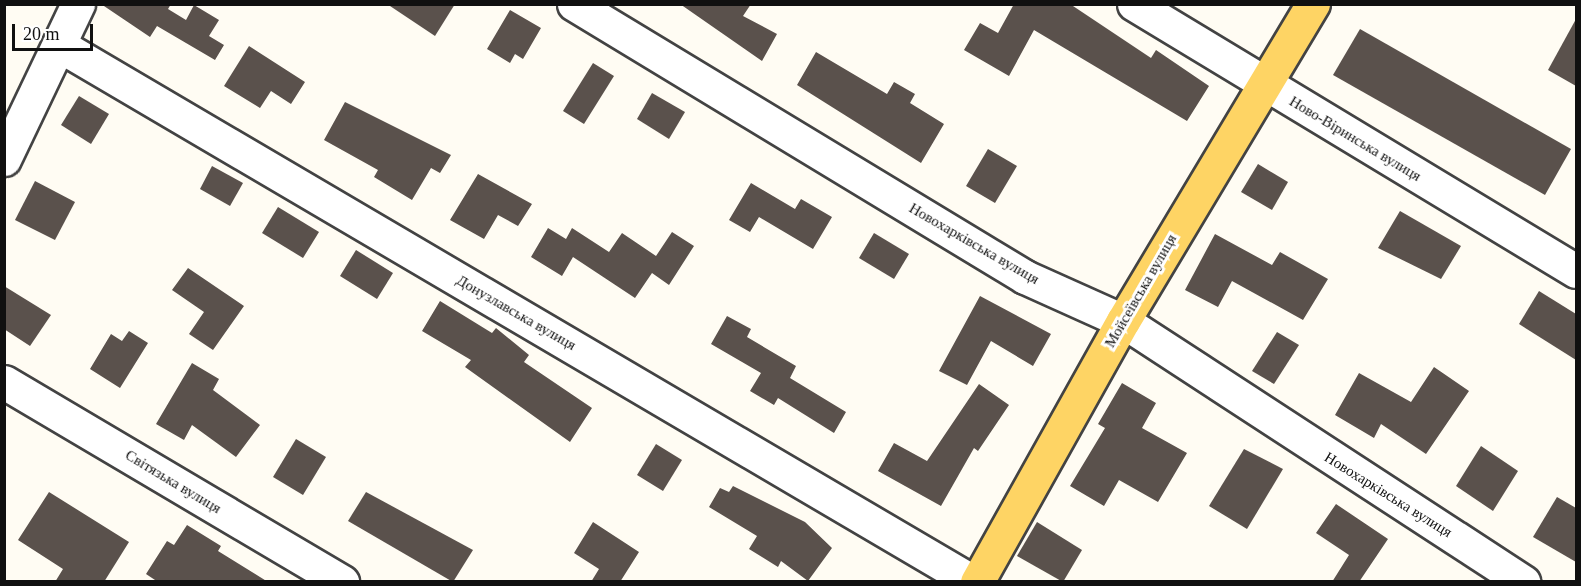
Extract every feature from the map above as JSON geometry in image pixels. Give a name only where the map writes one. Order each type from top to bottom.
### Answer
[{"type":"main road","name":"Мойсеївська вулиця","points":[[977,582],[1123,321],[1313,4]]},
{"type":"street","points":[[4,159],[78,4]]},
{"type":"street","name":"Новохарківська вулиця","points":[[574,4],[1025,277],[1123,321],[1523,582]]},
{"type":"street","name":"Ново-Віринська вулиця","points":[[1134,4],[1576,271]]},
{"type":"street","name":"Донузлавська вулиця","points":[[59,45],[973,582]]},
{"type":"street","name":"Світязька вулиця","points":[[4,382],[342,582]]},
{"type":"building","points":[[101,4],[171,4],[168,9],[186,20],[194,5],[219,20],[209,36],[224,45],[215,60],[157,26],[150,37]]},
{"type":"building","points":[[387,4],[455,4],[435,36]]},
{"type":"building","points":[[680,4],[751,4],[743,16],[777,34],[762,61]]},
{"type":"building","points":[[1014,4],[1070,4],[1151,58],[1156,50],[1209,86],[1187,121],[1034,30],[1009,76],[964,50],[980,23],[998,33]]},
{"type":"building","points":[[510,10],[541,28],[523,59],[515,54],[510,63],[487,49]]},
{"type":"building","points":[[1576,19],[1576,86],[1548,70]]},
{"type":"building","points":[[1360,29],[1571,149],[1545,195],[1333,75]]},
{"type":"building","points":[[249,46],[305,82],[291,104],[271,91],[260,108],[224,86]]},
{"type":"building","points":[[816,52],[887,94],[894,82],[915,94],[910,103],[944,124],[921,163],[797,85]]},
{"type":"building","points":[[593,63],[614,76],[584,124],[563,111]]},
{"type":"building","points":[[652,93],[685,112],[669,139],[637,119]]},
{"type":"building","points":[[79,96],[109,114],[91,144],[61,125]]},
{"type":"building","points":[[345,102],[451,155],[440,173],[431,168],[412,200],[374,177],[378,170],[324,140]]},
{"type":"building","points":[[988,149],[1017,166],[995,203],[966,186]]},
{"type":"building","points":[[1258,164],[1288,182],[1272,210],[1241,192]]},
{"type":"building","points":[[212,166],[243,183],[230,206],[200,189]]},
{"type":"building","points":[[478,174],[532,204],[518,226],[498,215],[484,239],[450,220]]},
{"type":"building","points":[[35,181],[75,202],[55,240],[15,220]]},
{"type":"building","points":[[751,183],[795,209],[801,199],[832,217],[813,249],[759,217],[750,232],[729,220]]},
{"type":"building","points":[[278,207],[319,232],[303,258],[262,233]]},
{"type":"building","points":[[1400,211],[1461,246],[1441,279],[1378,248]]},
{"type":"building","points":[[548,228],[566,239],[572,228],[609,252],[622,233],[656,256],[672,232],[694,246],[669,285],[652,273],[635,298],[573,257],[562,276],[531,257]]},
{"type":"building","points":[[874,233],[909,254],[894,279],[859,258]]},
{"type":"building","points":[[1215,234],[1272,265],[1280,252],[1328,279],[1303,320],[1232,281],[1218,307],[1185,290]]},
{"type":"building","points":[[356,250],[393,273],[377,299],[340,276]]},
{"type":"building","points":[[188,268],[244,306],[213,350],[189,334],[204,312],[172,290]]},
{"type":"building","points":[[4,286],[51,315],[30,346],[4,329]]},
{"type":"building","points":[[1539,291],[1576,314],[1576,360],[1519,324]]},
{"type":"building","points":[[980,296],[1051,334],[1033,366],[991,341],[967,385],[939,371]]},
{"type":"building","points":[[440,301],[492,333],[496,328],[529,355],[524,362],[592,408],[570,442],[465,367],[471,360],[422,331]]},
{"type":"building","points":[[727,316],[751,329],[747,337],[796,366],[790,378],[846,412],[834,433],[778,398],[774,405],[750,391],[761,373],[711,344]]},
{"type":"building","points":[[129,331],[148,343],[120,388],[90,369],[111,334],[122,341]]},
{"type":"building","points":[[1277,332],[1299,345],[1274,384],[1252,371]]},
{"type":"building","points":[[192,363],[219,379],[213,390],[260,425],[236,457],[192,425],[184,440],[156,424]]},
{"type":"building","points":[[1434,367],[1469,391],[1426,454],[1381,424],[1374,438],[1335,415],[1359,373],[1411,402]]},
{"type":"building","points":[[1122,383],[1156,403],[1142,428],[1187,453],[1158,502],[1119,480],[1104,506],[1070,486],[1105,428],[1098,424]]},
{"type":"building","points":[[979,384],[1009,405],[978,451],[974,448],[941,506],[878,471],[894,443],[927,461]]},
{"type":"building","points":[[296,439],[326,457],[303,495],[273,477]]},
{"type":"building","points":[[656,444],[682,460],[663,491],[637,475]]},
{"type":"building","points":[[1481,446],[1518,471],[1493,511],[1456,486]]},
{"type":"building","points":[[1244,449],[1283,469],[1247,529],[1209,506]]},
{"type":"building","points":[[733,486],[805,522],[832,548],[808,581],[781,561],[778,567],[749,549],[757,536],[709,507],[720,488],[729,492]]},
{"type":"building","points":[[49,492],[129,542],[104,582],[55,582],[63,569],[18,540]]},
{"type":"building","points":[[366,492],[473,550],[453,582],[348,521]]},
{"type":"building","points":[[1557,497],[1576,508],[1576,562],[1533,537]]},
{"type":"building","points":[[1336,504],[1388,539],[1359,582],[1332,582],[1349,555],[1316,533]]},
{"type":"building","points":[[593,522],[639,552],[620,582],[591,582],[599,569],[574,553]]},
{"type":"building","points":[[1037,522],[1082,550],[1063,582],[1017,556]]},
{"type":"building","points":[[187,525],[221,546],[218,551],[268,582],[158,582],[146,574],[167,541],[174,545]]}]
